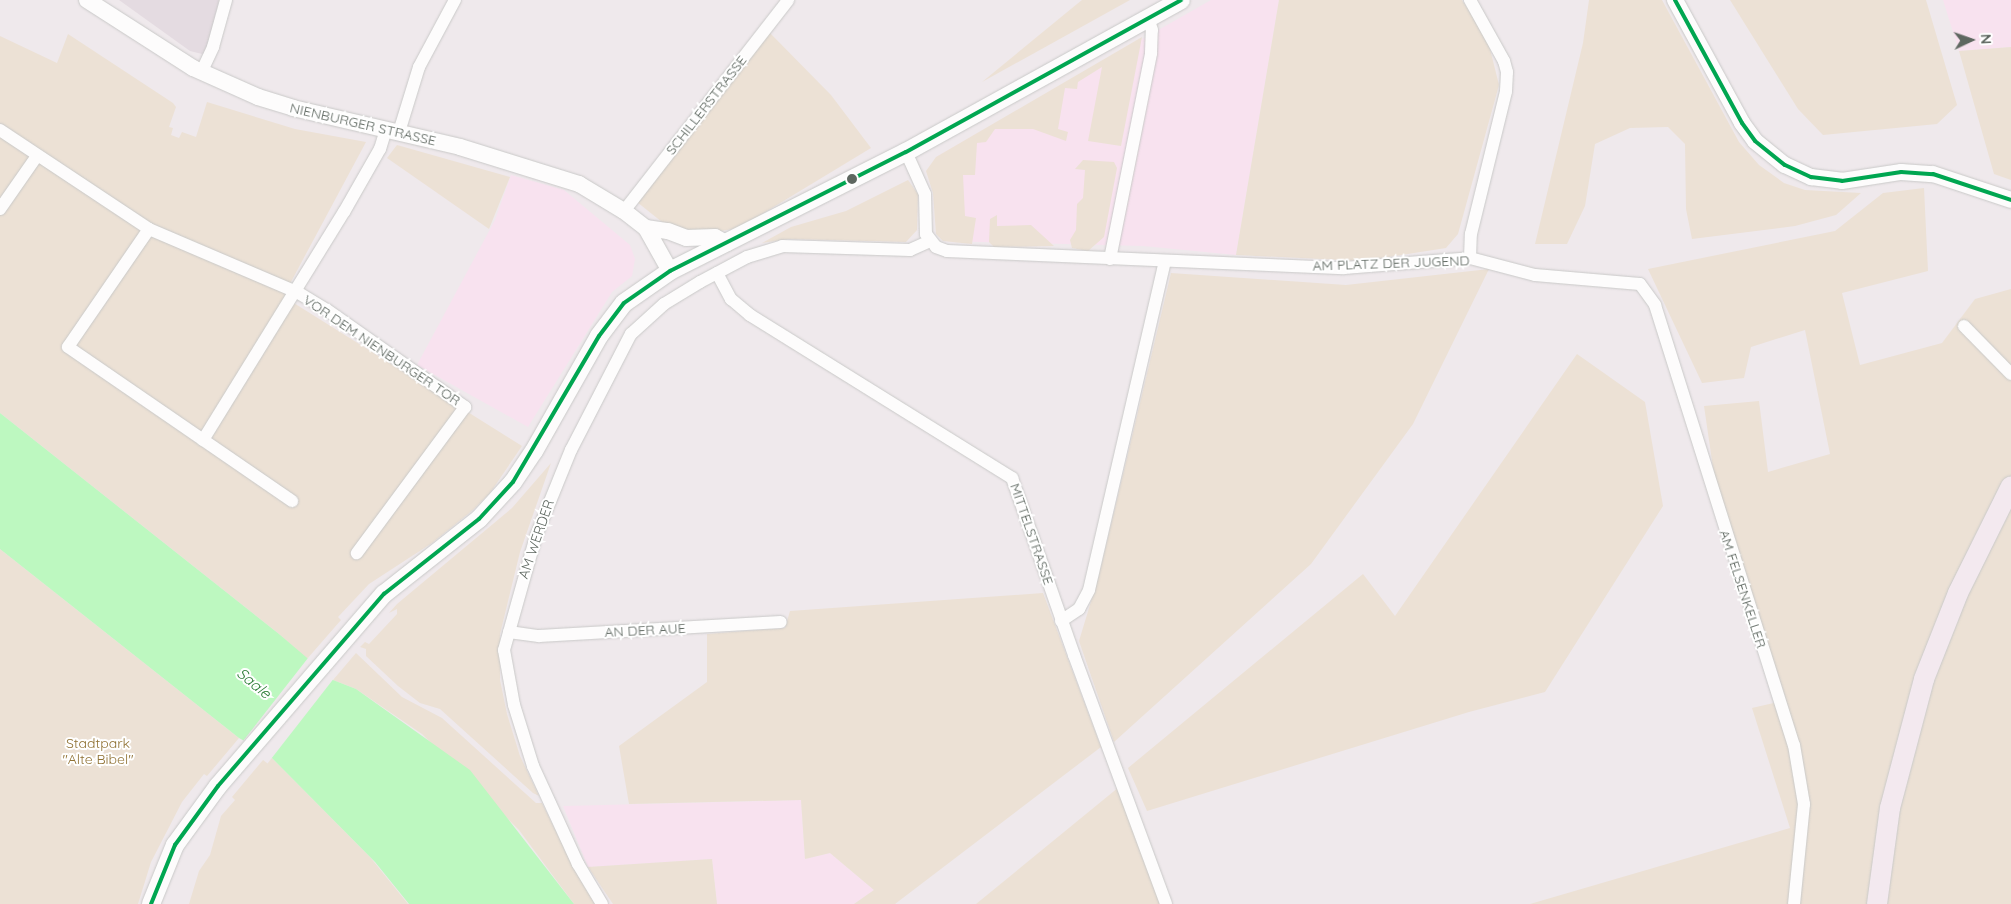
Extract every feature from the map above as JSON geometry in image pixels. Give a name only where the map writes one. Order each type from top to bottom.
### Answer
[{"type":"main road","points":[[151,904],[175,845],[218,786],[384,594],[479,519],[503,494],[534,451],[608,322],[637,292],[670,271],[906,152],[1148,18],[1172,2]]},
{"type":"main road","points":[[1877,904],[1890,808],[1924,679],[1961,585],[2011,486]]},
{"type":"street","name":"NIENBURGER STRASSE","points":[[87,0],[201,73],[293,108],[392,130],[563,177],[624,210],[646,228],[670,271]]},
{"type":"street","points":[[201,73],[213,47],[226,0]]},
{"type":"street","name":"VOR DEM NIENBURGER TOR","points":[[203,440],[297,292],[392,130],[419,67],[455,0]]},
{"type":"street","name":"SCHILLERSTRASSE","points":[[624,210],[788,0]]},
{"type":"street","points":[[1470,0],[1504,61],[1507,72],[1506,91],[1471,234],[1470,258]]},
{"type":"street","points":[[1675,0],[1742,124],[1755,141],[1785,166],[1811,177],[1835,180],[1901,172],[1934,174],[2011,200]]},
{"type":"street","points":[[1110,259],[1151,53],[1152,30],[1148,18]]},
{"type":"street","name":"VOR DEM NIENBURGER TOR","points":[[0,130],[149,229],[297,292],[327,310],[465,408],[357,553]]},
{"type":"street","points":[[906,152],[924,189],[926,234],[930,241]]},
{"type":"street","points":[[0,209],[37,156]]},
{"type":"street","points":[[646,228],[668,231],[686,238],[715,237],[726,243]]},
{"type":"street","points":[[149,229],[68,347],[292,501]]},
{"type":"street","name":"AM PLATZ DER JUGEND","points":[[930,241],[946,251],[1165,262],[1344,268],[1470,258],[1535,275],[1640,284]]},
{"type":"street","name":"AM WERDER","points":[[602,904],[578,864],[521,733],[504,650],[522,576],[553,488],[624,344],[645,319],[664,304],[717,273],[768,249],[797,245],[910,250],[930,241]]},
{"type":"street","points":[[1061,621],[1079,609],[1089,590],[1165,262]]},
{"type":"street","name":"MITTELSTRASSE","points":[[717,273],[731,299],[750,315],[1012,478],[1061,621],[1166,904]]},
{"type":"street","name":"AM FELSENKELLER","points":[[1640,284],[1648,293],[1658,314],[1794,745],[1804,804],[1794,904]]},
{"type":"street","points":[[1964,326],[2011,374]]},
{"type":"street","name":"AN DER AUE","points":[[509,632],[540,636],[781,622]]},
{"type":"shaded area","points":[[119,0],[219,0],[206,55],[190,51]]},
{"type":"shaded area","points":[[1211,0],[1279,0],[1236,255],[1143,246],[943,241],[936,157]]},
{"type":"shaded area","points":[[1943,0],[2011,0],[2011,47],[1959,51]]},
{"type":"shaded area","points":[[511,175],[564,190],[630,245],[635,259],[632,276],[612,292],[528,427],[417,365],[495,220]]},
{"type":"shaded area","points":[[801,800],[805,859],[830,853],[874,890],[854,904],[717,904],[712,859],[588,867],[563,806]]},
{"type":"green space","points":[[1082,0],[1130,0],[982,82],[1077,4]]},
{"type":"green space","points":[[1279,0],[1462,0],[1488,41],[1499,85],[1458,234],[1446,248],[1363,261],[1236,255]]},
{"type":"green space","points":[[1589,0],[1662,0],[1739,142],[1759,165],[1784,183],[1805,190],[1861,193],[1836,215],[1795,226],[1692,239],[1686,209],[1685,144],[1668,127],[1630,128],[1595,144],[1585,206],[1567,244],[1535,244],[1583,43]]},
{"type":"green space","points":[[1730,0],[1926,0],[1957,105],[1937,124],[1823,135],[1798,109]]},
{"type":"green space","points":[[768,31],[831,95],[871,148],[739,228],[703,234],[662,222],[637,202]]},
{"type":"green space","points":[[68,34],[173,103],[176,107],[169,127],[173,128],[171,135],[179,138],[182,132],[196,137],[207,102],[295,129],[366,142],[285,293],[291,296],[289,300],[522,446],[490,493],[473,510],[432,543],[369,584],[338,617],[341,620],[307,659],[279,634],[0,413],[0,36],[57,63]]},
{"type":"green space","points":[[1142,37],[1121,146],[1088,141],[1102,67],[1078,82],[1077,89],[1065,88],[1058,129],[1068,132],[1066,141],[1033,129],[995,129],[986,142],[977,143],[975,175],[963,175],[965,216],[976,218],[972,244],[943,241],[936,234],[933,193],[926,171],[936,157]]},
{"type":"green space","points":[[2011,47],[2011,180],[1994,174],[1959,51]]},
{"type":"green space","points":[[397,145],[510,177],[489,229],[387,158]]},
{"type":"green space","points":[[1083,160],[1114,162],[1117,168],[1104,237],[1088,251],[1072,248],[1070,240],[1076,230],[1077,204],[1083,198],[1085,170],[1075,169]]},
{"type":"green space","points":[[908,180],[918,194],[917,230],[906,242],[788,239],[762,243],[791,227],[846,211]]},
{"type":"green space","points":[[1924,188],[1928,271],[1842,293],[1860,365],[1942,343],[1975,299],[2011,289],[2011,904],[1530,904],[1790,828],[1752,708],[1786,700],[1716,488],[1704,406],[1759,401],[1768,472],[1830,454],[1805,330],[1751,347],[1744,378],[1702,383],[1648,269],[1835,231],[1883,193]]},
{"type":"green space","points":[[997,215],[997,226],[1031,225],[1054,246],[994,247],[989,242],[990,219]]},
{"type":"green space","points":[[1489,269],[1413,424],[1311,564],[1114,742],[1079,641],[1099,575],[1171,273],[1346,285]]},
{"type":"green space","points":[[1577,354],[1645,402],[1663,506],[1545,692],[1469,712],[1147,811],[1128,768],[1363,574],[1395,616]]},
{"type":"green space","points":[[551,463],[520,552],[500,634],[500,680],[507,714],[520,756],[539,796],[533,793],[440,709],[420,703],[398,686],[366,656],[366,649],[360,647],[365,642],[369,644],[397,614],[397,609],[389,613],[397,604],[512,508]]},
{"type":"green space","name":"Stadtpark \"Alte Bibel\"","points":[[0,549],[239,738],[207,776],[204,774],[182,802],[151,862],[138,904],[0,904]]},
{"type":"green space","points":[[1043,593],[1101,747],[895,904],[854,904],[874,890],[830,853],[805,859],[801,800],[629,804],[619,746],[707,682],[707,634],[785,628],[790,611]]},
{"type":"green space","points":[[356,653],[402,697],[442,718],[536,803],[542,803],[571,862],[598,904],[574,904],[519,830],[422,734],[356,689],[333,680]]},
{"type":"green space","points":[[268,754],[370,857],[408,904],[189,904],[199,871],[210,855],[221,816],[235,800],[232,797]]},
{"type":"green space","points":[[1119,787],[1161,904],[976,904]]},
{"type":"green space","points":[[712,859],[717,904],[613,904],[588,867]]},
{"type":"water","name":"Saale","points":[[0,413],[279,634],[333,680],[356,689],[470,770],[574,904],[409,904],[375,862],[268,754],[239,738],[0,549]]},
{"type":"pier","points":[[308,658],[334,678],[268,763],[242,743]]},
{"type":"transit line","points":[[151,904],[175,845],[218,786],[384,594],[479,519],[513,482],[599,336],[624,303],[670,271],[906,152],[1181,0]]},
{"type":"transit line","points":[[1675,0],[1742,123],[1755,141],[1785,165],[1811,177],[1842,181],[1901,172],[1933,174],[2011,200]]}]
